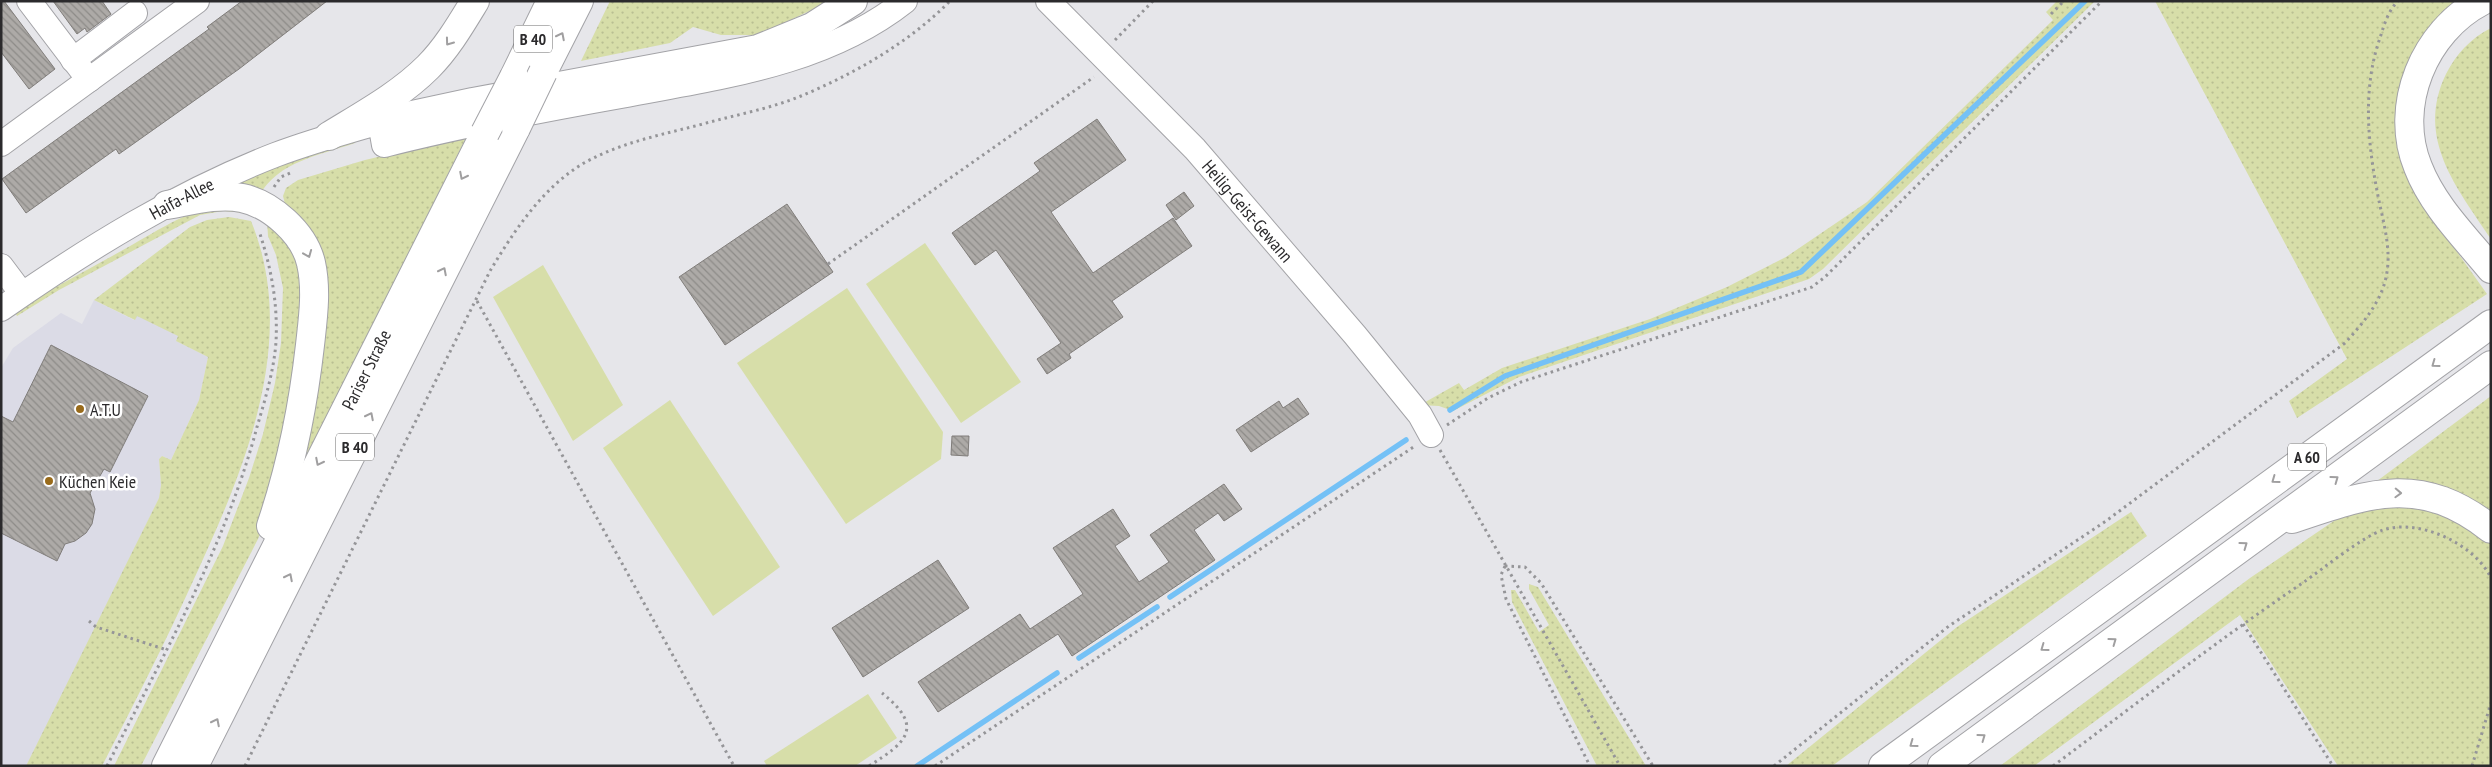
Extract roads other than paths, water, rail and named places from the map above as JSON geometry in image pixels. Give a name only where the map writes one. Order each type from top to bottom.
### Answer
[{"type":"highway","points":[[330,136],[404,87],[428,68],[449,43],[476,1]]},
{"type":"highway","name":"Pariser Straße","points":[[166,766],[551,1]]},
{"type":"highway","name":"Pariser Straße","points":[[194,766],[579,1]]},
{"type":"highway","points":[[380,122],[483,100],[758,49],[812,27],[853,1]]},
{"type":"highway","points":[[2482,1],[2455,19],[2440,34],[2428,52],[2412,91],[2410,133],[2418,167],[2426,184],[2438,204],[2491,269]]},
{"type":"highway","points":[[2491,16],[2458,40],[2446,55],[2436,72],[2427,111],[2432,156],[2439,177],[2491,265]]},
{"type":"highway","points":[[167,205],[231,197],[261,205],[291,229],[306,248],[314,278],[314,304],[306,377],[287,476],[260,557],[221,656]]},
{"type":"highway","name":"A 60","points":[[1883,766],[2483,330]]},
{"type":"highway","name":"A 60","points":[[1942,766],[2491,365]]},
{"type":"highway","points":[[2267,528],[2352,500],[2388,492],[2432,498],[2453,505],[2491,529]]},
{"type":"street","points":[[29,1],[89,80]]},
{"type":"street","points":[[1,144],[197,1]]},
{"type":"street","points":[[380,122],[384,145],[466,124],[727,77],[781,63],[822,48],[855,32],[905,1]]},
{"type":"street","name":"Heilig-Geist-Gewann","points":[[1048,1],[1195,149],[1355,336],[1420,415],[1431,435]]},
{"type":"street","points":[[73,60],[131,7],[151,35]]},
{"type":"street","name":"Haifa-Allee","points":[[1,309],[106,240],[167,205],[275,155],[330,136],[380,122]]},
{"type":"street","points":[[1,266],[22,294]]},
{"type":"waterway","points":[[1450,410],[1505,376],[1801,272],[2085,1]]},
{"type":"waterway","points":[[1170,597],[1406,440]]},
{"type":"waterway","points":[[1079,658],[1157,607]]},
{"type":"waterway","points":[[917,766],[1057,673]]},
{"type":"place","name":"A.T.U","points":[[80,409]]},
{"type":"place","name":"Küchen Keie","points":[[49,481]]}]
